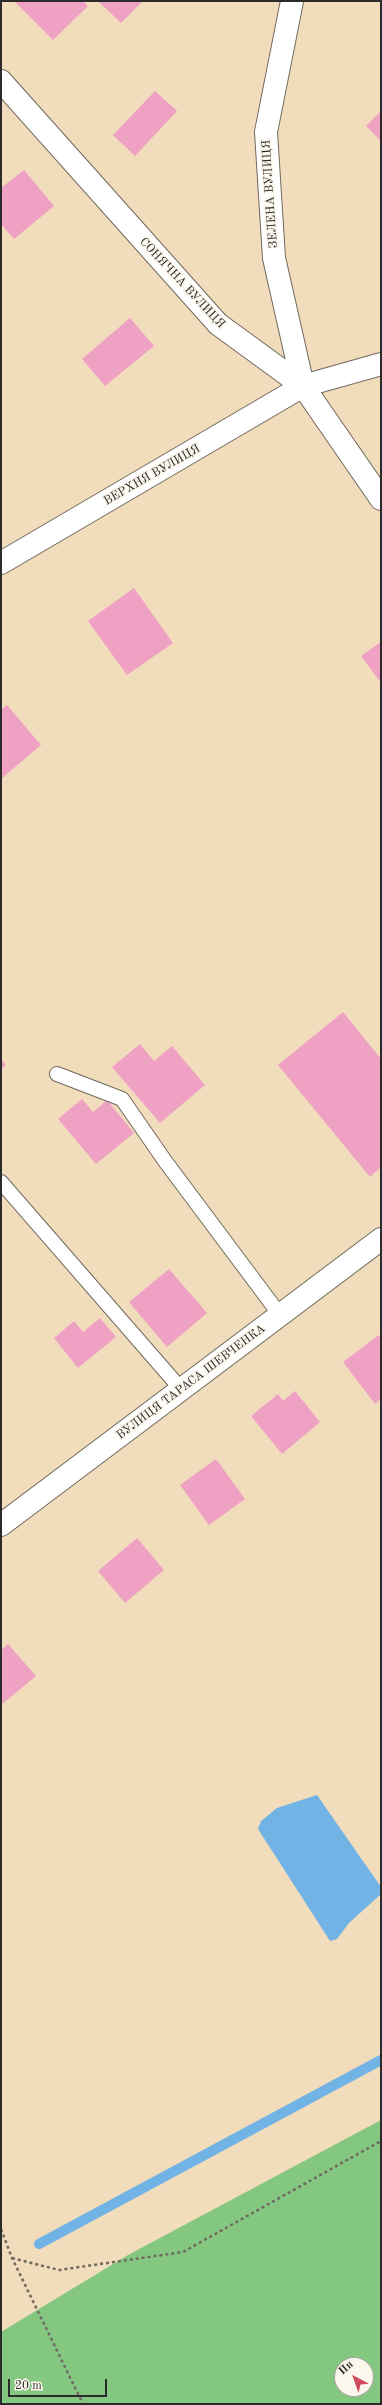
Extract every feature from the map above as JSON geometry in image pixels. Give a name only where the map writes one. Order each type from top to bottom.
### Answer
[{"type":"street","name":"ЗЕЛЕНА ВУЛИЦЯ","points":[[292,1],[266,132],[274,258],[303,386]]},
{"type":"street","name":"СОНЯЧНА ВУЛИЦЯ","points":[[1,81],[218,324],[303,386],[381,499]]},
{"type":"street","name":"ВЕРХНЯ ВУЛИЦЯ","points":[[1,564],[303,386],[381,364]]},
{"type":"street","name":"ВУЛИЦЯ ТАРАСА ШЕВЧЕНКА","points":[[1,1525],[381,1239]]},
{"type":"lane","points":[[57,1074],[122,1099],[165,1161],[280,1315]]},
{"type":"lane","points":[[1,1182],[181,1389]]},
{"type":"path","points":[[12,2258],[59,2270],[183,2252],[381,2141]]},
{"type":"path","points":[[1,2229],[12,2258],[83,2404]]},
{"type":"green space","points":[[381,2120],[381,2404],[1,2404],[1,2332],[128,2255]]},
{"type":"water","points":[[317,1795],[381,1887],[381,1894],[349,1923],[337,1939],[330,1941],[258,1829],[261,1821],[277,1808]]},
{"type":"building","points":[[14,1],[83,1],[88,6],[53,40]]},
{"type":"building","points":[[98,1],[143,1],[121,23]]},
{"type":"building","points":[[155,91],[177,111],[135,156],[113,135]]},
{"type":"building","points":[[381,111],[381,141],[366,126]]},
{"type":"building","points":[[24,170],[54,206],[14,239],[1,224],[1,188]]},
{"type":"building","points":[[130,318],[154,346],[105,386],[82,359]]},
{"type":"building","points":[[134,588],[173,643],[127,675],[88,621]]},
{"type":"building","points":[[381,642],[381,683],[361,656]]},
{"type":"building","points":[[7,705],[41,745],[1,779],[1,710]]},
{"type":"building","points":[[343,1012],[381,1059],[381,1167],[370,1177],[278,1065]]},
{"type":"building","points":[[140,1044],[154,1061],[172,1046],[205,1085],[160,1123],[112,1067]]},
{"type":"building","points":[[1,1059],[6,1065],[1,1069]]},
{"type":"building","points":[[82,1099],[93,1112],[107,1100],[134,1133],[96,1164],[58,1119]]},
{"type":"building","points":[[169,1269],[207,1313],[167,1347],[129,1302]]},
{"type":"building","points":[[100,1318],[116,1337],[78,1368],[54,1338],[74,1321],[83,1332]]},
{"type":"building","points":[[379,1335],[381,1337],[381,1399],[375,1404],[343,1362]]},
{"type":"building","points":[[295,1391],[320,1422],[282,1454],[251,1416],[278,1394],[283,1401]]},
{"type":"building","points":[[216,1459],[245,1499],[209,1525],[180,1485]]},
{"type":"building","points":[[137,1538],[164,1570],[125,1603],[98,1571]]},
{"type":"building","points":[[8,1644],[36,1676],[1,1705],[1,1650]]},
{"type":"waterway","points":[[39,2244],[381,2060]]}]
